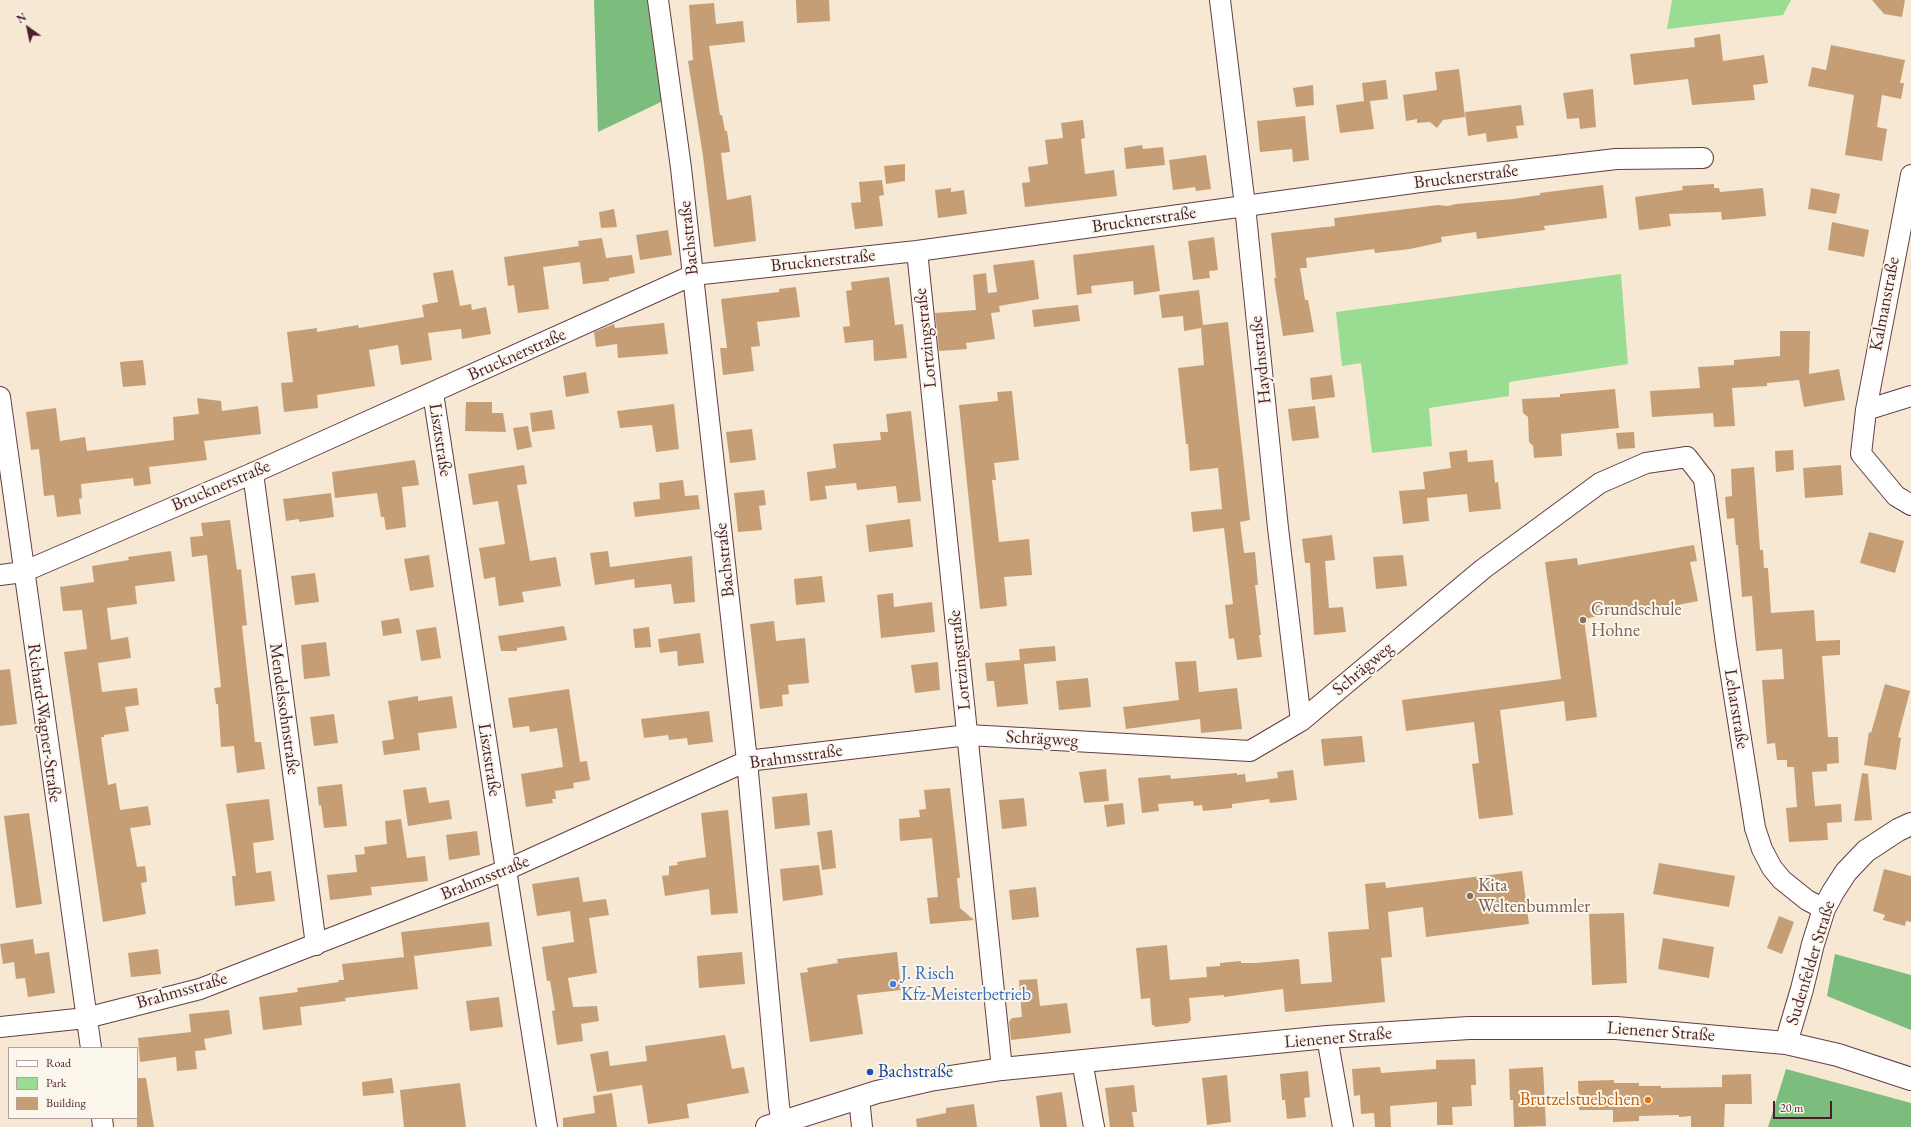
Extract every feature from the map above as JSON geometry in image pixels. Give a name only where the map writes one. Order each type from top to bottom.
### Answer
[{"type":"street","name":"Bachstraße","points":[[658,0],[681,168],[747,761],[779,1106],[775,1124]]},
{"type":"street","name":"Haydnstraße","points":[[1220,0],[1245,206],[1278,528],[1301,721]]},
{"type":"street","name":"Brucknerstraße","points":[[0,575],[23,572],[253,473],[693,275],[917,251],[1245,206],[1616,158],[1703,158]]},
{"type":"street","name":"Kalmanstraße","points":[[1911,175],[1866,410],[1861,454],[1896,496],[1911,505]]},
{"type":"street","name":"Lortzingstraße","points":[[917,251],[1002,1069]]},
{"type":"street","name":"Lisztstraße","points":[[432,393],[547,1127]]},
{"type":"street","points":[[1866,410],[1911,396]]},
{"type":"street","name":"Richard-Wagner-Straße","points":[[0,397],[23,572],[91,1047]]},
{"type":"street","name":"Schrägweg","points":[[968,735],[1250,751],[1301,721],[1483,569],[1600,483],[1646,463],[1687,457],[1704,479]]},
{"type":"street","name":"Mendelssohnstraße","points":[[253,473],[316,945]]},
{"type":"street","name":"Leharstraße","points":[[1704,479],[1726,644],[1754,828],[1762,849],[1772,868],[1782,880],[1807,900],[1824,910]]},
{"type":"street","name":"Brahmsstraße","points":[[0,1027],[86,1018],[200,989],[506,870],[747,761],[968,735]]},
{"type":"street","name":"Sudenfelder Straße","points":[[1786,1043],[1824,910],[1846,872],[1866,851],[1898,830],[1911,824]]},
{"type":"street","name":"Lienener Straße","points":[[775,1124],[859,1098],[930,1080],[1002,1069],[1327,1037],[1469,1028],[1576,1027],[1684,1033],[1786,1043],[1838,1055],[1911,1079]]},
{"type":"street","points":[[1327,1037],[1343,1127]]},
{"type":"street","points":[[1082,1061],[1094,1127]]},
{"type":"street","points":[[859,1098],[862,1127]]},
{"type":"green space","points":[[594,0],[647,0],[663,101],[598,132]]},
{"type":"green space","points":[[1672,0],[1791,0],[1783,15],[1667,29]]},
{"type":"green space","points":[[1621,274],[1628,364],[1509,382],[1509,396],[1429,408],[1432,446],[1372,453],[1361,363],[1342,366],[1336,312]]},
{"type":"green space","points":[[1835,954],[1911,975],[1911,1030],[1827,996]]},
{"type":"green space","points":[[1786,1069],[1911,1103],[1911,1127],[1768,1127]]},
{"type":"building","points":[[796,0],[829,0],[830,21],[797,23]]},
{"type":"building","points":[[1872,0],[1905,0],[1902,17],[1884,14]]},
{"type":"building","points":[[714,3],[716,24],[743,21],[745,42],[709,46],[720,115],[722,115],[725,131],[727,131],[730,152],[721,153],[727,200],[751,195],[756,241],[714,247],[703,156],[688,61],[693,60],[689,5]]},
{"type":"building","points":[[1720,34],[1723,61],[1764,55],[1768,83],[1753,85],[1755,100],[1692,105],[1688,79],[1634,85],[1630,54],[1695,47],[1694,38]]},
{"type":"building","points":[[1831,45],[1905,60],[1900,83],[1904,83],[1901,99],[1882,95],[1877,127],[1887,129],[1882,161],[1845,155],[1854,95],[1808,86],[1812,67],[1826,70]]},
{"type":"building","points":[[1459,69],[1465,117],[1443,120],[1437,128],[1430,122],[1417,123],[1417,119],[1406,121],[1403,95],[1437,90],[1435,72]]},
{"type":"building","points":[[1386,80],[1388,99],[1370,101],[1374,129],[1340,133],[1336,105],[1364,101],[1362,83]]},
{"type":"building","points":[[1313,85],[1314,105],[1296,107],[1293,88]]},
{"type":"building","points":[[1593,89],[1596,127],[1580,129],[1579,118],[1567,119],[1563,93]]},
{"type":"building","points":[[1521,105],[1524,125],[1516,126],[1518,138],[1487,142],[1486,133],[1468,136],[1465,112]]},
{"type":"building","points":[[1305,116],[1309,160],[1293,162],[1292,149],[1260,152],[1257,121]]},
{"type":"building","points":[[1083,120],[1085,138],[1081,139],[1085,174],[1114,170],[1117,196],[1025,207],[1022,183],[1030,182],[1028,167],[1048,164],[1045,140],[1063,138],[1061,123]]},
{"type":"building","points":[[1142,145],[1143,149],[1163,147],[1165,165],[1126,169],[1124,148]]},
{"type":"building","points":[[1206,155],[1211,189],[1196,191],[1195,187],[1173,190],[1169,160]]},
{"type":"building","points":[[905,164],[905,181],[886,184],[884,166]]},
{"type":"building","points":[[882,180],[884,195],[879,196],[883,226],[855,229],[851,203],[861,202],[859,182]]},
{"type":"building","points":[[1714,184],[1714,188],[1719,188],[1720,192],[1763,188],[1766,216],[1722,220],[1721,212],[1669,214],[1671,226],[1639,230],[1635,197],[1683,190],[1682,186]]},
{"type":"building","points":[[1603,185],[1607,218],[1544,226],[1545,230],[1477,239],[1476,232],[1441,237],[1442,242],[1410,249],[1375,253],[1374,249],[1306,258],[1307,268],[1300,268],[1305,300],[1308,300],[1314,332],[1283,336],[1274,278],[1276,278],[1271,233],[1335,226],[1334,218],[1438,205],[1448,206],[1513,199],[1540,195],[1540,193]]},
{"type":"building","points":[[951,188],[951,192],[964,190],[967,214],[938,218],[935,190]]},
{"type":"building","points":[[1811,188],[1840,194],[1836,214],[1808,209]]},
{"type":"building","points":[[614,209],[617,227],[601,228],[599,212]]},
{"type":"building","points":[[1832,222],[1869,230],[1864,257],[1828,250]]},
{"type":"building","points":[[668,230],[672,255],[640,260],[636,235]]},
{"type":"building","points":[[1214,237],[1218,270],[1209,271],[1210,278],[1193,280],[1188,241]]},
{"type":"building","points":[[602,238],[606,258],[632,255],[635,273],[609,278],[609,281],[583,284],[580,262],[543,267],[549,309],[518,313],[514,285],[508,286],[504,257],[579,246],[578,241]]},
{"type":"building","points":[[1154,245],[1160,291],[1134,295],[1133,281],[1091,286],[1092,293],[1077,295],[1073,255]]},
{"type":"building","points":[[1034,260],[1039,299],[999,306],[1000,312],[991,313],[995,339],[966,343],[967,349],[939,351],[935,313],[976,310],[973,275],[986,273],[988,293],[997,292],[993,265]]},
{"type":"building","points":[[453,270],[460,306],[471,304],[472,310],[486,307],[491,334],[462,339],[461,329],[428,333],[432,360],[401,365],[398,345],[369,350],[375,386],[317,395],[318,408],[284,412],[281,383],[293,382],[287,332],[317,328],[317,332],[358,325],[359,328],[424,317],[422,305],[438,302],[433,273]]},
{"type":"building","points":[[889,277],[895,325],[903,324],[907,358],[874,361],[873,340],[845,343],[843,327],[850,326],[846,291],[852,290],[851,282]]},
{"type":"building","points":[[796,287],[800,317],[757,322],[760,346],[751,347],[754,371],[723,375],[720,348],[727,348],[721,299],[779,292],[779,289]]},
{"type":"building","points":[[1199,290],[1203,325],[1228,322],[1250,520],[1240,522],[1244,553],[1255,552],[1258,585],[1255,585],[1262,657],[1237,660],[1234,638],[1229,639],[1225,605],[1233,604],[1224,528],[1193,532],[1191,512],[1222,509],[1218,468],[1190,471],[1188,444],[1186,444],[1178,368],[1204,365],[1201,328],[1184,331],[1183,316],[1162,318],[1159,295]]},
{"type":"building","points":[[1078,305],[1080,321],[1034,327],[1032,310]]},
{"type":"building","points":[[664,323],[668,354],[618,358],[617,344],[596,347],[594,332],[614,324],[615,328]]},
{"type":"building","points":[[1780,331],[1810,331],[1809,374],[1839,369],[1845,400],[1804,407],[1799,380],[1767,383],[1767,386],[1732,388],[1735,426],[1714,427],[1713,413],[1652,417],[1650,391],[1700,388],[1698,367],[1734,365],[1734,360],[1780,356]]},
{"type":"building","points":[[143,360],[146,385],[123,387],[120,362]]},
{"type":"building","points":[[586,372],[589,393],[566,397],[563,376]]},
{"type":"building","points":[[1332,375],[1335,397],[1312,400],[1310,378]]},
{"type":"building","points":[[1615,389],[1619,428],[1561,434],[1562,456],[1534,458],[1533,446],[1529,442],[1528,417],[1523,413],[1522,399],[1560,397],[1560,394]]},
{"type":"building","points":[[1012,391],[1019,460],[994,463],[996,480],[992,480],[999,542],[1029,539],[1032,575],[1004,577],[1007,606],[980,609],[959,405],[998,401],[997,392]]},
{"type":"building","points":[[197,398],[221,401],[222,411],[258,406],[261,434],[204,441],[207,460],[149,467],[151,484],[134,486],[133,478],[81,484],[82,498],[79,499],[81,514],[57,517],[54,495],[44,496],[39,449],[31,450],[26,412],[56,408],[60,441],[85,437],[87,451],[174,440],[173,417],[199,414]]},
{"type":"building","points":[[466,402],[492,402],[492,413],[503,413],[506,432],[465,431]]},
{"type":"building","points":[[674,404],[679,449],[656,452],[652,425],[620,428],[617,411]]},
{"type":"building","points":[[1315,406],[1319,438],[1292,441],[1288,409]]},
{"type":"building","points":[[552,410],[555,429],[532,432],[530,413]]},
{"type":"building","points":[[911,411],[921,501],[898,503],[896,486],[857,490],[856,483],[825,486],[827,499],[810,501],[807,472],[836,468],[833,444],[881,440],[880,432],[888,432],[886,414]]},
{"type":"building","points":[[528,426],[532,447],[517,450],[513,428]]},
{"type":"building","points":[[752,429],[756,460],[730,463],[726,432]]},
{"type":"building","points":[[1634,432],[1635,448],[1618,449],[1616,433]]},
{"type":"building","points":[[1467,450],[1468,462],[1493,460],[1495,483],[1498,482],[1501,509],[1469,512],[1467,494],[1427,498],[1429,521],[1403,524],[1399,491],[1425,489],[1423,472],[1451,468],[1449,452]]},
{"type":"building","points":[[1793,450],[1794,470],[1776,472],[1775,451]]},
{"type":"building","points":[[415,460],[419,485],[402,487],[406,527],[386,530],[384,517],[381,517],[377,493],[335,498],[332,472]]},
{"type":"building","points":[[524,465],[527,484],[517,485],[530,561],[556,557],[561,586],[522,592],[524,602],[499,606],[495,577],[484,579],[479,548],[505,544],[498,501],[473,505],[468,474]]},
{"type":"building","points":[[1841,465],[1843,495],[1805,498],[1803,468]]},
{"type":"building","points":[[1754,467],[1760,550],[1763,550],[1764,568],[1768,568],[1771,613],[1814,610],[1816,641],[1840,640],[1840,655],[1822,656],[1828,737],[1838,737],[1839,763],[1827,764],[1827,771],[1812,772],[1815,806],[1841,804],[1842,822],[1827,823],[1828,840],[1789,842],[1786,808],[1797,807],[1794,767],[1787,767],[1787,760],[1777,760],[1775,743],[1767,744],[1762,680],[1784,679],[1782,649],[1756,651],[1752,596],[1742,597],[1738,545],[1736,545],[1734,518],[1727,519],[1725,497],[1732,496],[1731,469]]},
{"type":"building","points":[[683,480],[685,496],[698,495],[700,509],[635,517],[633,502],[660,499],[659,483]]},
{"type":"building","points":[[764,490],[766,505],[759,506],[762,530],[738,532],[734,493]]},
{"type":"building","points":[[331,493],[334,517],[299,522],[299,519],[286,521],[283,499]]},
{"type":"building","points":[[910,519],[913,547],[869,552],[866,525]]},
{"type":"building","points":[[230,520],[237,570],[241,569],[247,625],[242,626],[255,742],[261,742],[265,769],[237,773],[234,746],[221,747],[218,704],[216,704],[214,688],[221,687],[207,555],[192,557],[190,537],[203,536],[201,523]]},
{"type":"building","points":[[1869,532],[1904,541],[1895,573],[1860,563]]},
{"type":"building","points":[[1332,535],[1335,560],[1325,561],[1329,608],[1343,607],[1346,632],[1314,635],[1310,563],[1305,563],[1302,539]]},
{"type":"building","points":[[1694,545],[1697,561],[1690,562],[1698,601],[1622,616],[1622,611],[1584,619],[1597,717],[1566,721],[1564,701],[1500,710],[1513,815],[1479,819],[1472,764],[1479,763],[1474,722],[1406,731],[1402,700],[1561,679],[1545,562],[1577,558],[1578,565]]},
{"type":"building","points":[[171,551],[175,581],[135,586],[137,604],[107,608],[111,640],[128,637],[131,658],[98,663],[102,692],[137,688],[139,705],[125,707],[129,731],[104,735],[104,737],[101,737],[108,785],[116,783],[120,810],[148,806],[151,825],[130,828],[137,867],[145,866],[147,882],[141,883],[146,914],[103,922],[64,652],[87,649],[82,610],[63,611],[60,587],[94,582],[92,566],[129,560],[128,557]]},
{"type":"building","points":[[608,551],[610,567],[692,556],[695,602],[674,604],[671,584],[635,588],[634,579],[595,585],[590,553]]},
{"type":"building","points":[[429,555],[434,587],[410,591],[404,559]]},
{"type":"building","points":[[1403,555],[1407,586],[1376,589],[1373,557]]},
{"type":"building","points":[[315,573],[319,602],[295,605],[291,576]]},
{"type":"building","points":[[822,576],[825,602],[796,605],[794,579]]},
{"type":"building","points":[[893,593],[894,607],[932,602],[935,632],[881,638],[877,595]]},
{"type":"building","points":[[399,618],[402,633],[383,636],[381,621]]},
{"type":"building","points":[[774,621],[776,641],[805,638],[809,683],[788,685],[789,694],[782,695],[783,706],[760,709],[750,624]]},
{"type":"building","points":[[564,626],[567,640],[517,648],[517,651],[501,651],[498,636]]},
{"type":"building","points":[[436,627],[441,658],[421,661],[416,630]]},
{"type":"building","points":[[649,627],[651,647],[635,648],[633,629]]},
{"type":"building","points":[[700,633],[704,663],[678,666],[677,651],[660,653],[658,639]]},
{"type":"building","points":[[326,642],[330,676],[304,679],[301,645]]},
{"type":"building","points":[[1055,646],[1056,661],[1024,664],[1028,704],[997,707],[994,681],[987,681],[985,663],[1020,660],[1019,649]]},
{"type":"building","points":[[1196,661],[1199,692],[1237,688],[1242,729],[1201,733],[1200,719],[1126,729],[1123,707],[1179,700],[1175,662]]},
{"type":"building","points":[[938,662],[940,690],[915,693],[911,665]]},
{"type":"building","points":[[10,669],[17,724],[0,726],[0,670]]},
{"type":"building","points":[[1088,678],[1091,707],[1059,710],[1056,681]]},
{"type":"building","points":[[1885,684],[1910,691],[1898,737],[1901,738],[1896,770],[1864,765],[1869,732],[1871,733]]},
{"type":"building","points":[[569,689],[580,762],[587,761],[590,780],[573,783],[574,788],[555,791],[556,799],[552,799],[553,803],[526,807],[521,774],[563,767],[557,728],[530,732],[529,726],[513,728],[508,698]]},
{"type":"building","points":[[418,696],[418,701],[452,696],[457,728],[418,733],[420,750],[384,755],[382,741],[394,739],[388,701]]},
{"type":"building","points":[[709,711],[713,742],[688,745],[687,738],[669,740],[668,735],[644,738],[641,719]]},
{"type":"building","points":[[334,714],[338,743],[314,746],[310,717]]},
{"type":"building","points":[[1362,736],[1365,762],[1324,766],[1321,739]]},
{"type":"building","points":[[1106,769],[1109,801],[1084,803],[1079,772]]},
{"type":"building","points":[[1293,770],[1297,800],[1270,803],[1269,799],[1232,804],[1232,808],[1203,811],[1202,805],[1194,806],[1193,801],[1158,804],[1159,811],[1142,813],[1138,778],[1170,775],[1171,779],[1237,773],[1237,775],[1245,774],[1246,782],[1278,778],[1277,772]]},
{"type":"building","points":[[1862,773],[1868,774],[1872,820],[1854,821]]},
{"type":"building","points":[[342,784],[347,826],[324,828],[321,805],[319,806],[317,787]]},
{"type":"building","points":[[426,787],[429,803],[449,800],[452,819],[408,826],[403,790]]},
{"type":"building","points":[[950,788],[960,878],[957,878],[960,908],[974,920],[930,924],[927,898],[938,897],[932,838],[900,841],[899,819],[920,817],[919,810],[926,809],[924,790]]},
{"type":"building","points":[[807,793],[810,825],[775,829],[772,797]]},
{"type":"building","points":[[1024,798],[1027,826],[1002,829],[999,800]]},
{"type":"building","points":[[269,799],[274,840],[253,843],[256,873],[271,871],[275,901],[235,906],[232,876],[236,876],[226,804]]},
{"type":"building","points":[[1123,803],[1125,824],[1107,827],[1104,805]]},
{"type":"building","points":[[728,810],[738,913],[711,915],[709,889],[665,896],[662,876],[669,875],[669,866],[678,865],[677,862],[706,857],[701,813]]},
{"type":"building","points":[[29,813],[42,904],[16,908],[4,816]]},
{"type":"building","points":[[401,819],[407,858],[425,856],[428,881],[371,887],[372,895],[330,900],[327,875],[357,872],[355,855],[365,854],[364,847],[387,844],[385,821]]},
{"type":"building","points":[[832,830],[836,868],[822,870],[817,832]]},
{"type":"building","points":[[477,831],[480,855],[449,860],[446,835]]},
{"type":"building","points":[[1659,863],[1735,876],[1729,907],[1653,894]]},
{"type":"building","points":[[819,865],[823,895],[783,901],[780,869]]},
{"type":"building","points":[[1884,869],[1911,876],[1911,922],[1906,921],[1905,926],[1883,920],[1885,915],[1873,911]]},
{"type":"building","points":[[1522,871],[1529,924],[1426,937],[1423,907],[1388,912],[1392,957],[1381,958],[1385,1002],[1285,1012],[1283,989],[1224,997],[1224,995],[1189,998],[1191,1021],[1189,1021],[1189,1023],[1155,1027],[1152,1025],[1150,998],[1141,999],[1136,948],[1167,945],[1170,980],[1207,977],[1206,967],[1220,966],[1220,963],[1241,961],[1241,963],[1256,963],[1299,959],[1301,984],[1332,982],[1328,932],[1369,929],[1365,884],[1385,882],[1386,888]]},
{"type":"building","points":[[579,877],[583,902],[606,899],[609,915],[589,918],[597,973],[568,978],[573,1007],[597,1006],[599,1021],[581,1024],[583,1041],[557,1045],[552,1011],[555,1010],[550,981],[547,981],[542,947],[574,942],[570,911],[537,916],[532,884]]},
{"type":"building","points":[[1036,887],[1039,917],[1012,920],[1009,890]]},
{"type":"building","points":[[1624,913],[1627,983],[1592,985],[1589,914]]},
{"type":"building","points":[[1779,916],[1794,922],[1782,954],[1767,948]]},
{"type":"building","points":[[489,922],[492,946],[414,956],[418,989],[345,998],[346,1001],[300,1007],[302,1025],[263,1030],[259,997],[298,992],[297,988],[339,982],[338,980],[344,980],[342,964],[404,957],[401,932]]},
{"type":"building","points":[[1663,938],[1714,947],[1709,978],[1658,969]]},
{"type":"building","points":[[33,939],[35,954],[49,952],[55,993],[28,997],[25,978],[16,979],[14,962],[3,964],[0,944]]},
{"type":"building","points":[[158,949],[161,974],[131,977],[128,953]]},
{"type":"building","points":[[742,952],[745,984],[699,988],[697,956]]},
{"type":"building","points":[[897,952],[901,990],[857,995],[863,1034],[810,1042],[800,973],[808,972],[807,968],[838,963],[837,959]]},
{"type":"building","points":[[1037,979],[1040,1006],[1067,1003],[1071,1033],[1011,1040],[1009,1022],[1012,1018],[1022,1017],[1019,980]]},
{"type":"building","points":[[499,997],[503,1027],[470,1031],[466,1001]]},
{"type":"building","points":[[229,1010],[232,1034],[204,1039],[206,1050],[195,1051],[197,1069],[177,1071],[176,1057],[140,1062],[138,1038],[191,1032],[189,1014]]},
{"type":"building","points":[[725,1035],[732,1069],[744,1067],[749,1093],[687,1104],[689,1118],[648,1124],[642,1085],[597,1092],[590,1054],[608,1051],[610,1066],[647,1061],[645,1046]]},
{"type":"building","points":[[1475,1059],[1476,1085],[1471,1085],[1472,1106],[1452,1107],[1453,1125],[1437,1125],[1437,1102],[1390,1106],[1391,1127],[1375,1127],[1374,1113],[1361,1114],[1360,1095],[1354,1096],[1352,1069],[1380,1067],[1381,1073],[1436,1069],[1436,1060]]},
{"type":"building","points":[[1543,1067],[1546,1126],[1514,1127],[1513,1100],[1510,1100],[1509,1069]]},
{"type":"building","points":[[1308,1071],[1310,1097],[1304,1098],[1306,1117],[1287,1119],[1285,1100],[1282,1100],[1280,1074]]},
{"type":"building","points":[[1751,1074],[1752,1104],[1725,1104],[1724,1127],[1691,1127],[1691,1116],[1679,1117],[1679,1115],[1639,1116],[1639,1121],[1613,1122],[1613,1110],[1579,1110],[1578,1081],[1614,1080],[1614,1083],[1639,1083],[1639,1086],[1661,1086],[1661,1088],[1722,1087],[1722,1075]]},
{"type":"building","points":[[1227,1075],[1231,1122],[1207,1125],[1202,1078]]},
{"type":"building","points":[[138,1078],[146,1078],[154,1127],[137,1127]]},
{"type":"building","points":[[392,1078],[394,1093],[363,1096],[362,1082]]},
{"type":"building","points":[[460,1083],[466,1127],[404,1127],[400,1090]]},
{"type":"building","points":[[1134,1085],[1137,1112],[1132,1112],[1134,1127],[1110,1127],[1105,1088]]},
{"type":"building","points":[[1062,1092],[1067,1127],[1040,1127],[1036,1096]]},
{"type":"building","points":[[612,1093],[617,1127],[563,1127],[563,1118],[595,1113],[593,1096]]},
{"type":"building","points":[[974,1104],[977,1127],[917,1127],[916,1119],[946,1113],[946,1108]]},
{"type":"place","name":"Grundschule Hohne","points":[[1583,620]]},
{"type":"place","name":"Kita Weltenbummler","points":[[1470,896]]},
{"type":"place","name":"J. Risch Kfz-Meisterbetrieb","points":[[893,984]]},
{"type":"place","name":"Bachstraße","points":[[870,1072]]},
{"type":"place","name":"Brutzelstuebchen","points":[[1648,1100]]}]
